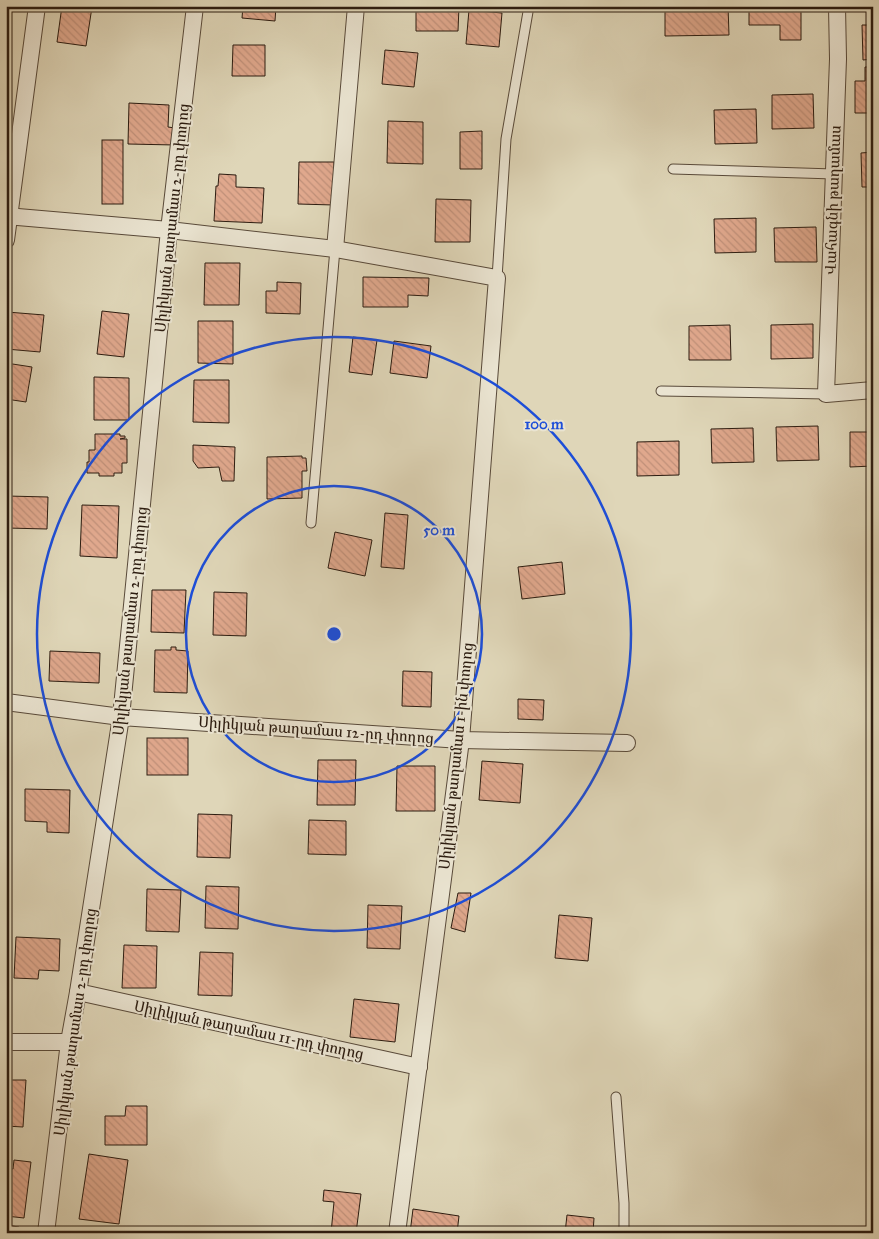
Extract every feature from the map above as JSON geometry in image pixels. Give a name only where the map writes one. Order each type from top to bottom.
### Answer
[{"type":"street","points":[[6,240],[37,6]]},
{"type":"street","name":"Սիլիկյան թաղամաս 2-րդ փողոց","points":[[46,1233],[69,1042],[121,717],[169,230],[195,6]]},
{"type":"street","points":[[335,248],[356,6]]},
{"type":"street","name":"Վահագնի թաղամաս","points":[[826,394],[838,59],[837,6]]},
{"type":"street","points":[[8,216],[169,230],[335,248],[496,278]]},
{"type":"street","name":"Սիլիկյան թաղամաս 1-ին փողոց","points":[[398,1233],[461,740],[496,278]]},
{"type":"street","points":[[826,394],[873,390]]},
{"type":"street","name":"Սիլիկյան թաղամաս 12-րդ փողոց","points":[[6,702],[121,717],[461,740],[628,743]]},
{"type":"street","name":"Սիլիկյան թաղամաս 11-րդ փողոց","points":[[78,992],[419,1067]]},
{"type":"street","points":[[6,1042],[69,1042]]},
{"type":"lane","points":[[496,278],[506,139],[529,6]]},
{"type":"lane","points":[[673,169],[834,174]]},
{"type":"lane","points":[[311,523],[335,248]]},
{"type":"lane","points":[[661,391],[826,394]]},
{"type":"lane","points":[[616,1097],[624,1203],[624,1233]]},
{"type":"building","points":[[62,6],[92,7],[86,46],[57,42]]},
{"type":"building","points":[[243,6],[276,6],[275,21],[242,18]]},
{"type":"building","points":[[416,6],[459,6],[458,31],[416,31]]},
{"type":"building","points":[[665,6],[728,6],[729,35],[665,36]]},
{"type":"building","points":[[749,6],[801,6],[801,40],[780,40],[780,25],[749,25]]},
{"type":"building","points":[[469,10],[502,13],[499,47],[466,44]]},
{"type":"building","points":[[862,25],[873,25],[873,59],[863,60]]},
{"type":"building","points":[[233,45],[265,45],[265,76],[232,76]]},
{"type":"building","points":[[385,50],[418,53],[414,87],[382,84]]},
{"type":"building","points":[[865,67],[873,67],[873,113],[855,113],[855,81],[865,81]]},
{"type":"building","points":[[813,94],[814,128],[772,129],[772,95]]},
{"type":"building","points":[[129,103],[169,105],[168,127],[175,128],[175,145],[128,144]]},
{"type":"building","points":[[756,109],[757,143],[715,144],[714,110]]},
{"type":"building","points":[[388,121],[423,122],[423,164],[387,163]]},
{"type":"building","points":[[482,131],[482,169],[460,169],[460,132]]},
{"type":"building","points":[[102,140],[123,140],[123,204],[102,204]]},
{"type":"building","points":[[873,152],[873,187],[862,187],[861,153]]},
{"type":"building","points":[[299,162],[334,162],[334,205],[298,204]]},
{"type":"building","points":[[219,174],[236,175],[236,187],[264,188],[262,223],[214,221],[216,186],[218,186]]},
{"type":"building","points":[[436,199],[471,200],[470,242],[435,242]]},
{"type":"building","points":[[756,218],[756,252],[715,253],[714,219]]},
{"type":"building","points":[[816,227],[817,262],[775,262],[774,228]]},
{"type":"building","points":[[205,263],[240,263],[239,305],[204,305]]},
{"type":"building","points":[[363,277],[429,278],[428,296],[408,295],[408,307],[363,307]]},
{"type":"building","points":[[277,282],[301,283],[300,314],[266,313],[266,291],[277,291]]},
{"type":"building","points":[[102,311],[129,314],[124,357],[97,354]]},
{"type":"building","points":[[7,312],[44,315],[40,352],[6,349]]},
{"type":"building","points":[[198,321],[233,321],[233,364],[198,363]]},
{"type":"building","points":[[813,324],[813,358],[771,359],[771,325]]},
{"type":"building","points":[[730,325],[731,360],[689,360],[689,326]]},
{"type":"building","points":[[353,337],[377,340],[372,375],[349,372]]},
{"type":"building","points":[[394,341],[431,346],[427,378],[390,373]]},
{"type":"building","points":[[6,363],[32,367],[26,402],[6,399]]},
{"type":"building","points":[[94,377],[129,378],[129,420],[94,420]]},
{"type":"building","points":[[194,380],[229,380],[229,423],[193,422]]},
{"type":"building","points":[[818,426],[819,460],[777,461],[776,427]]},
{"type":"building","points":[[753,428],[754,462],[712,463],[711,429]]},
{"type":"building","points":[[850,432],[873,432],[873,466],[850,467]]},
{"type":"building","points":[[95,434],[120,434],[120,436],[125,436],[125,438],[120,439],[127,439],[127,463],[122,463],[122,473],[114,473],[114,476],[99,476],[99,473],[87,473],[89,450],[95,450]]},
{"type":"building","points":[[679,441],[679,475],[637,476],[637,442]]},
{"type":"building","points":[[193,445],[235,447],[234,481],[222,481],[219,467],[198,468],[193,461]]},
{"type":"building","points":[[302,456],[302,458],[306,458],[307,471],[302,471],[302,498],[267,499],[267,457]]},
{"type":"building","points":[[7,496],[48,497],[47,529],[7,528]]},
{"type":"building","points":[[82,505],[119,506],[117,558],[80,556]]},
{"type":"building","points":[[385,513],[408,515],[404,569],[381,567]]},
{"type":"building","points":[[335,532],[372,540],[365,576],[328,568]]},
{"type":"building","points":[[562,562],[565,594],[522,599],[518,567]]},
{"type":"building","points":[[152,590],[186,590],[184,633],[151,632]]},
{"type":"building","points":[[214,592],[247,593],[246,636],[213,635]]},
{"type":"building","points":[[171,647],[176,647],[176,650],[188,651],[187,693],[154,692],[155,650],[171,650]]},
{"type":"building","points":[[50,651],[100,653],[99,683],[49,681]]},
{"type":"building","points":[[403,671],[432,672],[431,707],[402,706]]},
{"type":"building","points":[[518,699],[544,700],[543,720],[518,719]]},
{"type":"building","points":[[147,738],[188,738],[188,775],[147,775]]},
{"type":"building","points":[[318,760],[356,760],[355,805],[317,805]]},
{"type":"building","points":[[482,761],[523,764],[520,803],[479,800]]},
{"type":"building","points":[[397,766],[435,766],[435,811],[396,811]]},
{"type":"building","points":[[25,789],[70,790],[69,833],[47,832],[47,822],[25,821]]},
{"type":"building","points":[[198,814],[232,815],[230,858],[197,857]]},
{"type":"building","points":[[309,820],[346,821],[346,855],[308,854]]},
{"type":"building","points":[[206,886],[239,887],[238,929],[205,928]]},
{"type":"building","points":[[147,889],[181,890],[179,932],[146,931]]},
{"type":"building","points":[[458,893],[471,893],[465,932],[451,928]]},
{"type":"building","points":[[368,905],[402,906],[400,949],[367,948]]},
{"type":"building","points":[[559,915],[592,918],[588,961],[555,958]]},
{"type":"building","points":[[16,937],[60,939],[59,971],[39,970],[38,979],[14,978]]},
{"type":"building","points":[[124,945],[157,946],[156,988],[122,988]]},
{"type":"building","points":[[200,952],[233,953],[232,996],[198,995]]},
{"type":"building","points":[[354,999],[399,1004],[395,1042],[350,1037]]},
{"type":"building","points":[[6,1080],[26,1080],[23,1127],[6,1126]]},
{"type":"building","points":[[126,1106],[147,1106],[147,1145],[105,1145],[105,1116],[125,1116]]},
{"type":"building","points":[[89,1154],[128,1160],[119,1224],[79,1219]]},
{"type":"building","points":[[14,1160],[31,1162],[24,1218],[6,1216],[6,1168],[13,1169]]},
{"type":"building","points":[[324,1190],[361,1194],[356,1233],[331,1233],[334,1202],[323,1201]]},
{"type":"building","points":[[413,1209],[459,1216],[457,1233],[410,1233]]},
{"type":"building","points":[[567,1215],[594,1218],[593,1233],[565,1233]]},
{"type":"building","points":[[6,1225],[19,1227],[18,1233],[6,1233]]}]
